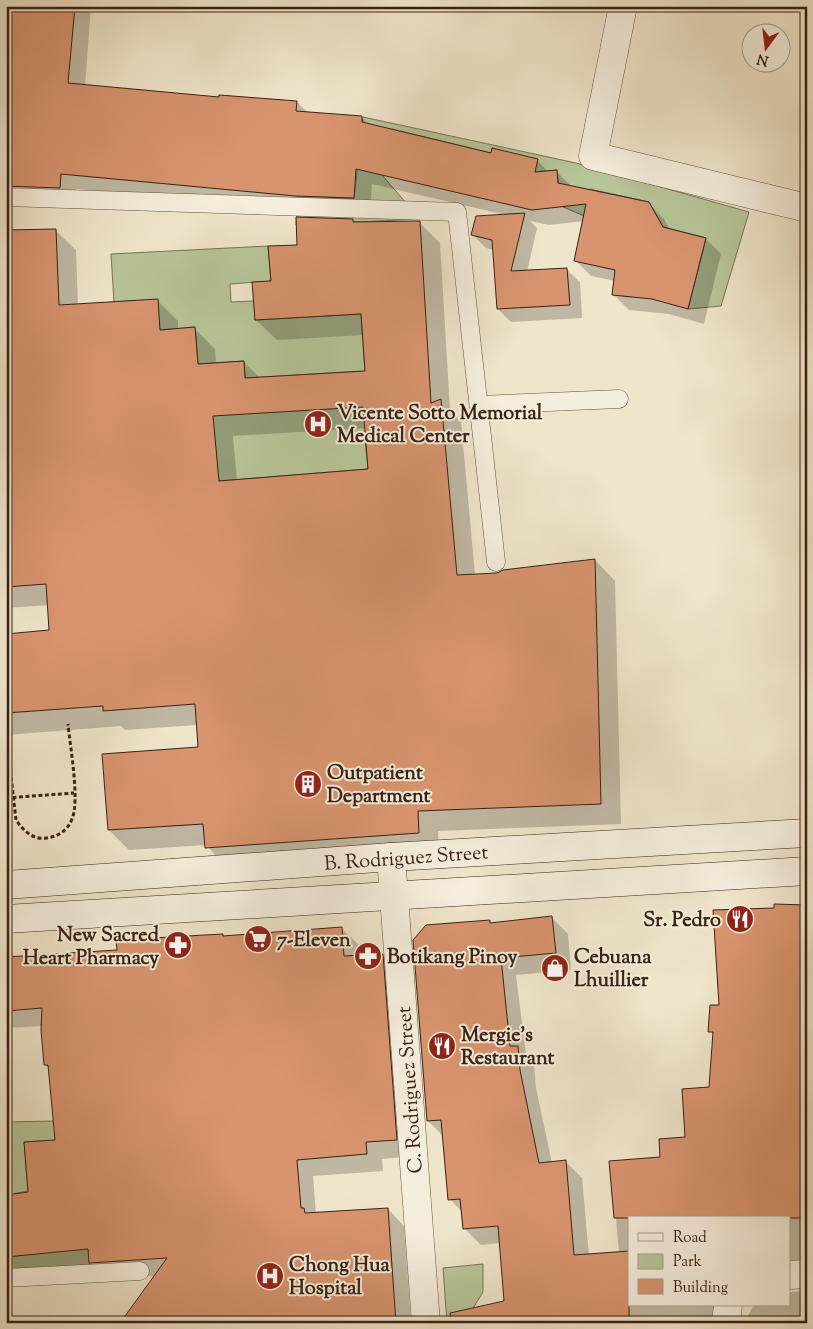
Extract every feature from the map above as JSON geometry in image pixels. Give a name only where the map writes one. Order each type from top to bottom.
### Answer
[{"type":"main road","points":[[623,6],[593,156],[807,208]]},
{"type":"main road","name":"B. Rodriguez Street","points":[[6,885],[392,857],[807,833]]},
{"type":"main road","name":"C. Rodriguez Street","points":[[392,857],[426,1323]]},
{"type":"main road","name":"B. Rodriguez Street","points":[[6,919],[394,894],[807,871]]},
{"type":"main road","points":[[790,1275],[807,1274]]},
{"type":"main road","points":[[726,1323],[728,1306]]},
{"type":"lane","points":[[6,196],[457,212],[496,562]]},
{"type":"lane","points":[[480,405],[619,399]]},
{"type":"lane","points":[[6,1278],[140,1271]]},
{"type":"path","points":[[6,732],[16,820],[22,830],[44,839],[62,833],[69,826],[73,817],[74,793],[68,724]]},
{"type":"path","points":[[6,798],[74,793]]},
{"type":"green space","points":[[363,117],[576,163],[749,212],[721,306],[688,309],[706,238],[663,227],[649,202],[590,189],[584,216],[561,206],[557,170],[535,172],[492,148],[491,153],[392,129],[382,175],[420,219],[296,225],[298,195],[354,199]]},
{"type":"green space","points":[[268,246],[271,281],[230,284],[231,302],[254,301],[255,320],[361,314],[365,371],[245,378],[244,361],[198,364],[195,327],[160,330],[114,302],[111,254]]},
{"type":"green space","points":[[384,405],[387,438],[365,440],[368,469],[219,481],[198,409]]},
{"type":"green space","points":[[55,1121],[57,1140],[24,1142],[28,1191],[6,1195],[6,1122]]},
{"type":"green space","points":[[88,1248],[90,1266],[6,1272],[6,1257]]},
{"type":"green space","points":[[483,1264],[483,1292],[464,1323],[447,1323],[443,1268]]},
{"type":"building","points":[[6,6],[75,6],[68,83],[219,97],[219,95],[297,101],[296,111],[362,116],[362,122],[491,153],[492,148],[538,159],[535,172],[557,170],[558,183],[649,202],[663,227],[706,238],[688,309],[652,299],[612,295],[615,270],[574,261],[586,204],[532,210],[356,169],[354,198],[295,196],[61,174],[60,188],[6,186]]},
{"type":"building","points":[[525,213],[511,271],[567,268],[570,305],[497,309],[492,240],[471,235],[476,216]]},
{"type":"building","points":[[296,217],[353,219],[353,222],[420,221],[431,403],[441,399],[457,575],[497,573],[503,570],[595,559],[601,804],[418,811],[419,833],[205,848],[203,824],[108,830],[102,754],[198,747],[195,704],[103,711],[103,706],[6,713],[6,634],[49,630],[46,584],[6,587],[6,365],[10,365],[6,311],[6,230],[56,229],[59,305],[158,299],[160,330],[195,327],[198,364],[244,361],[245,378],[365,371],[361,314],[255,320],[252,282],[271,281],[268,246],[297,245]],"holes":[[[363,407],[368,469],[219,481],[213,416]]]},
{"type":"building","points":[[774,904],[807,905],[807,1218],[790,1218],[790,1216],[628,1216],[628,1218],[614,1218],[609,1161],[660,1157],[659,1139],[685,1137],[682,1089],[709,1087],[713,1032],[708,1032],[710,1005],[719,1005],[713,910],[774,908]]},
{"type":"building","points":[[552,916],[556,953],[501,958],[510,1046],[518,1046],[520,1070],[539,1163],[566,1160],[574,1255],[628,1251],[629,1323],[451,1323],[450,1313],[504,1301],[498,1226],[463,1229],[460,1199],[448,1200],[441,1120],[427,1121],[413,940],[426,925],[490,920],[490,923]]},
{"type":"building","points":[[342,927],[344,956],[383,954],[397,1140],[366,1142],[367,1154],[297,1160],[301,1208],[304,1208],[305,1213],[388,1208],[396,1323],[120,1323],[167,1258],[89,1263],[88,1249],[6,1257],[6,1195],[28,1192],[24,1142],[55,1140],[48,1065],[44,1065],[41,1030],[42,1008],[6,1011],[6,957],[117,950],[116,940],[223,934],[223,936]]},
{"type":"place","name":"Vicente Sotto Memorial Medical Center","points":[[318,424]]},
{"type":"place","name":"Outpatient Department","points":[[308,784]]},
{"type":"place","name":"Sr. Pedro","points":[[740,919]]},
{"type":"place","name":"7-Eleven","points":[[258,939]]},
{"type":"place","name":"New Sacred Heart Pharmacy","points":[[178,945]]},
{"type":"place","name":"Botikang Pinoy","points":[[368,956]]},
{"type":"place","name":"Cebuana Lhuillier","points":[[555,968]]},
{"type":"place","name":"Mergie's Restaurant","points":[[442,1046]]},
{"type":"place","name":"Chong Hua Hospital","points":[[270,1276]]}]
